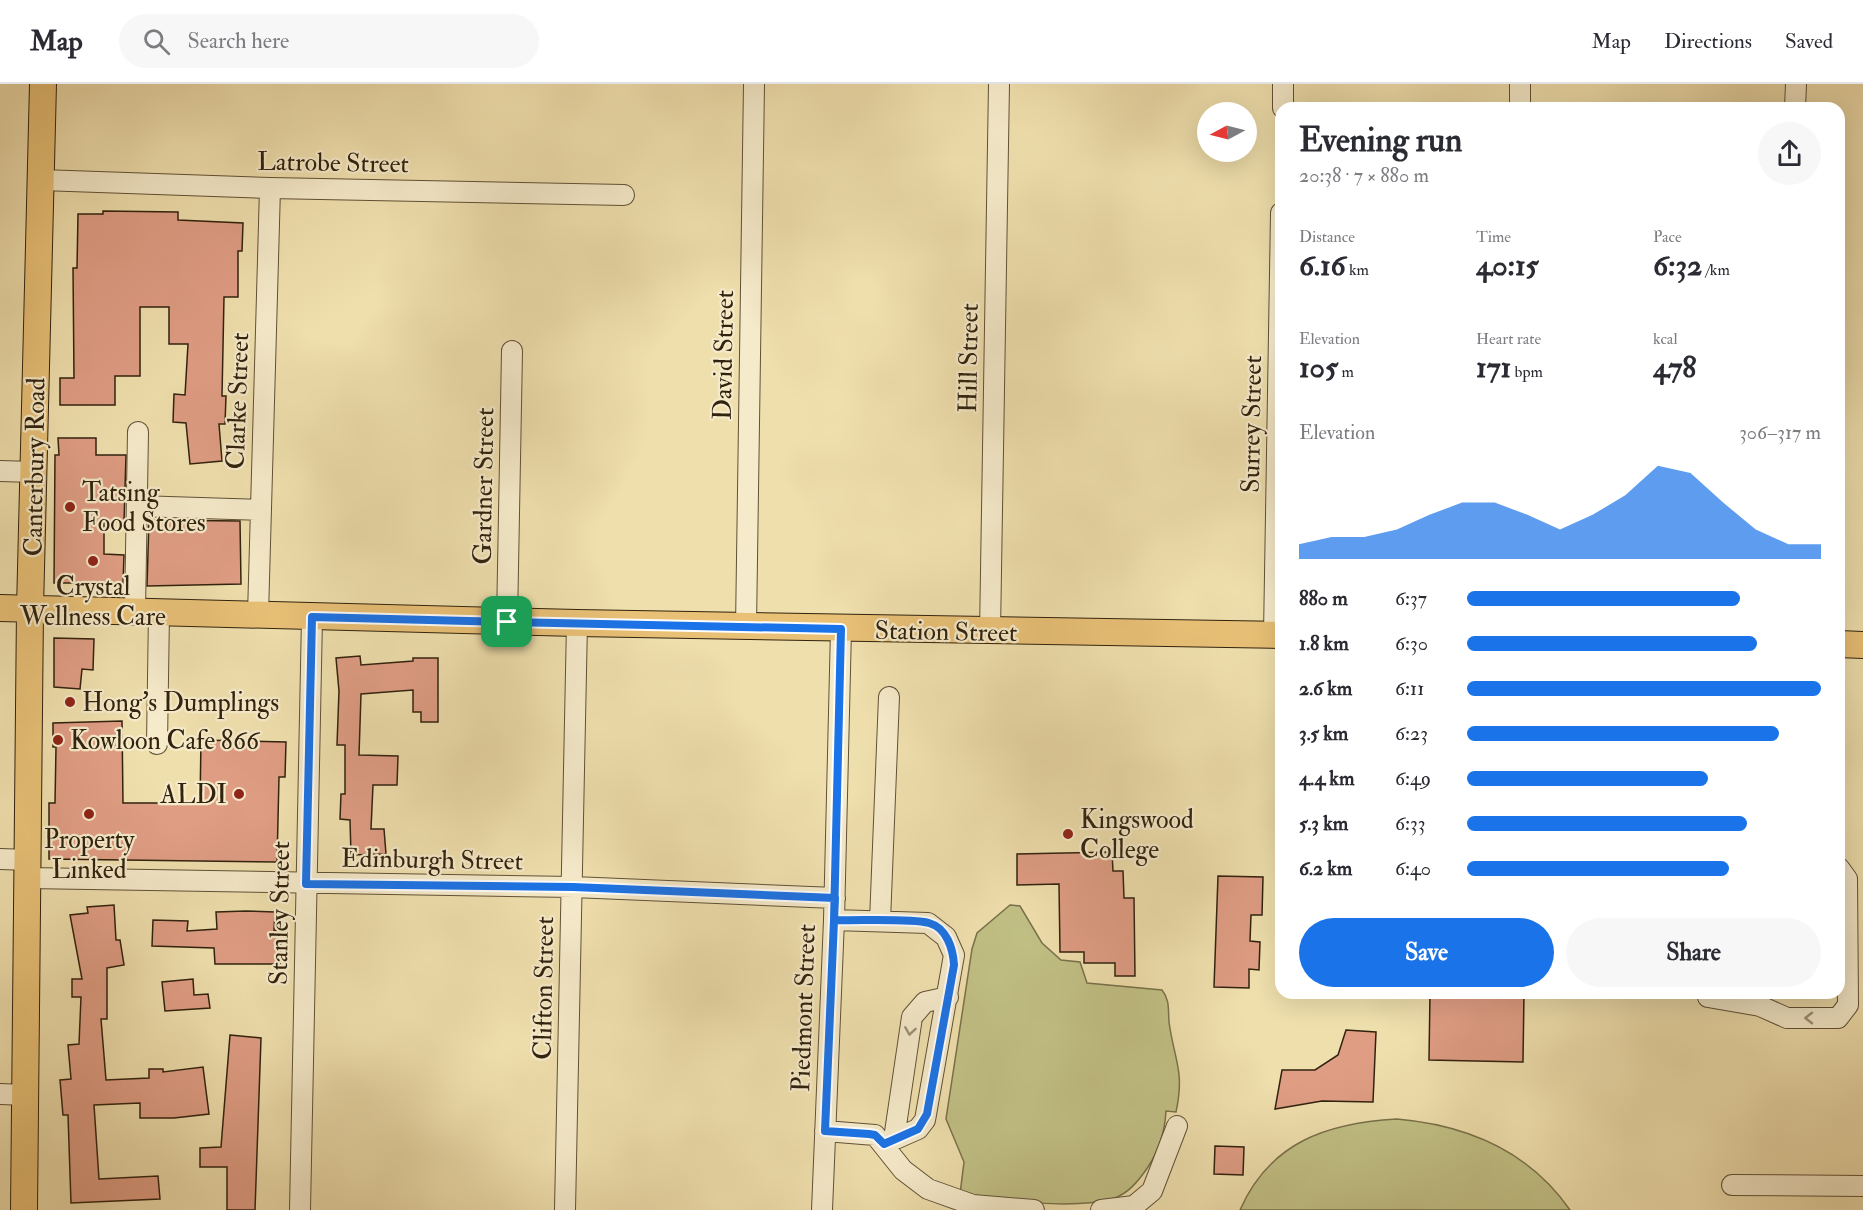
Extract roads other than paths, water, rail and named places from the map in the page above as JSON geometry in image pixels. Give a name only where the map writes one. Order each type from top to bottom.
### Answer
[{"type":"main road","name":"Canterbury Road","points":[[24,1210],[30,609],[43,84]]},
{"type":"main road","name":"Station Street","points":[[0,608],[507,622],[990,632],[1275,635]]},
{"type":"main road","points":[[1845,644],[1863,645]]},
{"type":"street","name":"David Street","points":[[746,627],[754,84]]},
{"type":"street","name":"Hill Street","points":[[990,632],[999,84]]},
{"type":"street","points":[[1283,84],[1283,102]]},
{"type":"street","points":[[1520,84],[1520,102]]},
{"type":"street","points":[[1795,102],[1796,84]]},
{"type":"street","name":"Latrobe Street","points":[[41,180],[270,188],[624,195]]},
{"type":"street","name":"Clarke Street","points":[[258,615],[270,188]]},
{"type":"street","name":"Gardner Street","points":[[507,622],[512,351]]},
{"type":"street","points":[[138,432],[137,506],[157,744]]},
{"type":"street","points":[[0,471],[33,472]]},
{"type":"street","points":[[137,506],[261,510]]},
{"type":"street","name":"Stanley Street","points":[[300,1210],[312,617]]},
{"type":"street","name":"Clifton Street","points":[[565,1210],[577,623]]},
{"type":"street","name":"Piedmont Street","points":[[822,1210],[835,898],[841,629]]},
{"type":"street","points":[[880,921],[889,697]]},
{"type":"street","name":"Edinburgh Street","points":[[0,859],[28,869],[306,884],[573,887],[835,898]]},
{"type":"street","points":[[1720,999],[1760,1006],[1787,1018],[1838,1018],[1848,1005],[1847,879],[1845,876]]},
{"type":"street","points":[[834,920],[928,923],[946,937],[954,955],[925,1120],[918,1129],[889,1142]]},
{"type":"street","points":[[889,1142],[912,1017],[925,1002],[948,997]]},
{"type":"street","points":[[0,1094],[26,1095]]},
{"type":"street","points":[[1101,1210],[1134,1206],[1152,1191],[1177,1126]]},
{"type":"street","points":[[825,1131],[875,1135],[889,1142],[914,1181],[943,1196],[973,1205],[1034,1210]]},
{"type":"street","points":[[1732,1185],[1863,1186]]},
{"type":"place","name":"Tatsing Food Stores","points":[[70,507]]},
{"type":"place","name":"Crystal Wellness Care","points":[[93,561]]},
{"type":"place","name":"Hong's Dumplings","points":[[70,702]]},
{"type":"place","name":"Kowloon Cafe 866","points":[[58,740]]},
{"type":"place","name":"ALDI","points":[[239,794]]},
{"type":"place","name":"Property Linked","points":[[89,814]]},
{"type":"place","name":"Kingswood College","points":[[1068,834]]}]
